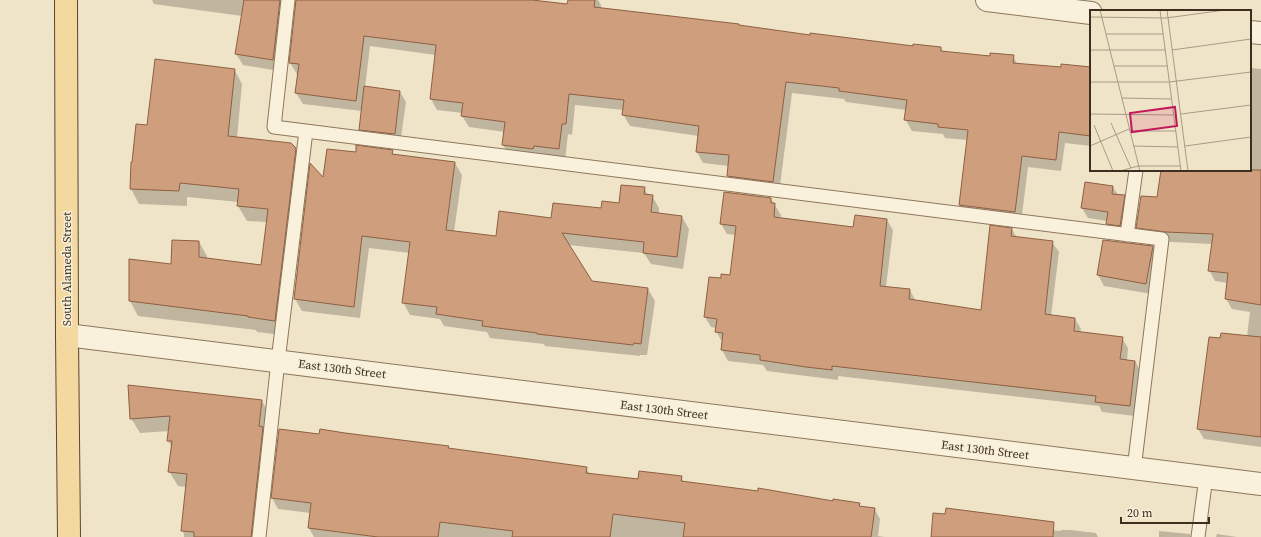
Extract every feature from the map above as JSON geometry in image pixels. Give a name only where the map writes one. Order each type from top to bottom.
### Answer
[{"type":"main road","name":"South Alameda Street","points":[[66,0],[69,537]]},
{"type":"street","points":[[987,0],[1091,9]]},
{"type":"street","points":[[1251,32],[1261,33]]},
{"type":"street","name":"East 130th Street","points":[[67,335],[1261,484]]},
{"type":"lane","points":[[288,0],[274,127],[1162,239],[1134,469]]},
{"type":"lane","points":[[259,537],[278,361],[306,131]]},
{"type":"lane","points":[[1127,235],[1136,171]]},
{"type":"lane","points":[[1198,537],[1206,478]]},
{"type":"building","points":[[244,0],[280,0],[273,60],[235,54]]},
{"type":"building","points":[[296,0],[532,0],[567,4],[568,0],[595,0],[594,7],[739,24],[810,35],[810,33],[913,46],[913,44],[941,47],[941,51],[990,56],[990,53],[1014,55],[1013,63],[1061,67],[1061,64],[1090,67],[1090,136],[1059,132],[1056,160],[1022,156],[1015,212],[959,205],[968,130],[938,127],[938,124],[904,120],[907,100],[839,91],[839,88],[786,82],[773,182],[727,176],[729,155],[696,152],[699,126],[622,115],[624,100],[569,94],[566,124],[562,124],[559,149],[534,146],[533,149],[502,145],[505,122],[461,116],[463,103],[430,99],[436,45],[364,36],[356,101],[295,93],[299,64],[289,63]]},
{"type":"building","points":[[155,59],[235,69],[228,136],[291,143],[296,148],[275,321],[248,316],[129,301],[129,259],[171,264],[172,240],[199,241],[199,257],[261,265],[268,209],[237,206],[239,189],[180,183],[179,191],[130,189],[131,162],[136,124],[147,125]]},
{"type":"building","points":[[364,86],[400,91],[395,134],[359,130]]},
{"type":"building","points":[[356,145],[393,150],[392,154],[455,162],[446,230],[496,236],[499,211],[551,218],[553,203],[601,208],[602,201],[619,203],[621,185],[645,187],[644,194],[653,195],[651,212],[682,216],[677,257],[643,253],[644,242],[562,233],[592,281],[648,288],[641,344],[634,343],[633,345],[482,326],[483,321],[436,314],[437,307],[402,303],[410,242],[362,236],[354,307],[294,299],[310,163],[323,177],[327,149],[356,152]]},
{"type":"building","points":[[1261,170],[1261,305],[1225,299],[1228,273],[1208,271],[1213,234],[1166,232],[1136,228],[1141,196],[1157,197],[1161,171]]},
{"type":"building","points":[[1085,182],[1113,186],[1112,194],[1125,195],[1120,226],[1106,224],[1108,212],[1081,208]]},
{"type":"building","points":[[724,192],[771,198],[771,203],[775,203],[774,217],[853,227],[855,215],[887,219],[880,286],[910,289],[909,299],[981,310],[990,225],[1012,228],[1011,236],[1053,241],[1045,314],[1075,318],[1074,331],[1123,337],[1120,359],[1135,361],[1130,406],[1095,402],[1096,396],[832,366],[832,370],[806,367],[760,360],[760,355],[721,350],[723,333],[715,332],[717,319],[704,317],[709,277],[721,278],[721,274],[730,275],[736,226],[720,224]]},
{"type":"building","points":[[1103,240],[1153,246],[1146,284],[1097,275]]},
{"type":"building","points":[[1221,333],[1261,337],[1261,437],[1197,429],[1209,337],[1220,338]]},
{"type":"building","points":[[128,385],[262,400],[259,426],[263,427],[251,537],[194,537],[194,532],[181,531],[187,474],[168,472],[172,441],[167,441],[170,416],[130,419]]},
{"type":"building","points":[[279,429],[319,434],[320,429],[449,446],[448,448],[587,467],[586,473],[638,479],[639,471],[682,476],[681,481],[758,491],[758,488],[833,501],[833,499],[860,503],[859,506],[875,508],[871,537],[683,537],[685,523],[613,514],[610,537],[512,537],[513,531],[440,522],[438,537],[378,537],[308,528],[311,503],[271,498]]},
{"type":"building","points":[[946,508],[1054,522],[1053,537],[931,537],[933,513],[945,514]]}]
